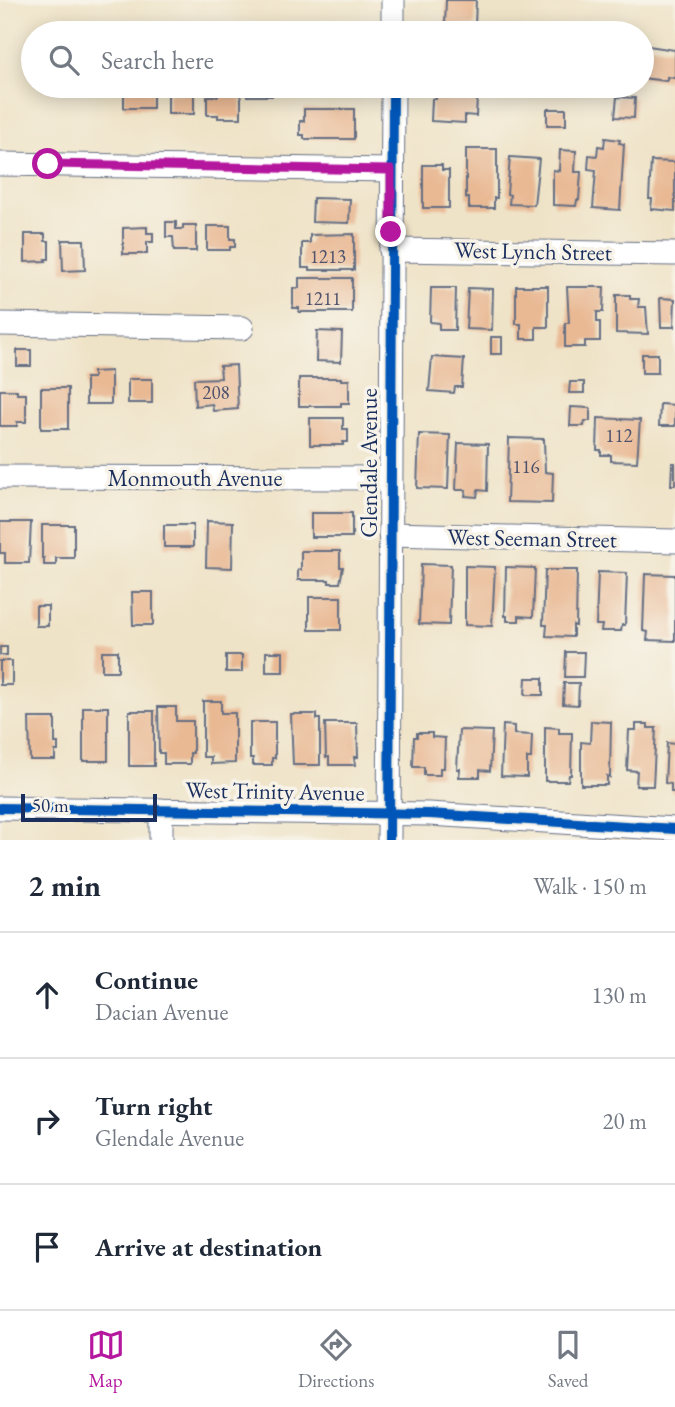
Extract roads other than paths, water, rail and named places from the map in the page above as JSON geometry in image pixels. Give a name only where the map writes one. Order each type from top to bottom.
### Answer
[{"type":"street","points":[[393,0],[393,21]]},
{"type":"street","name":"Glendale Avenue","points":[[389,840],[393,98]]},
{"type":"street","points":[[0,164],[391,170]]},
{"type":"street","name":"West Lynch Street","points":[[391,250],[675,254]]},
{"type":"street","points":[[0,324],[242,328]]},
{"type":"street","name":"Monmouth Avenue","points":[[0,477],[390,478]]},
{"type":"street","name":"West Seeman Street","points":[[390,534],[675,541]]},
{"type":"street","name":"West Trinity Avenue","points":[[0,808],[452,815],[675,830]]},
{"type":"street","points":[[161,810],[161,840]]}]
